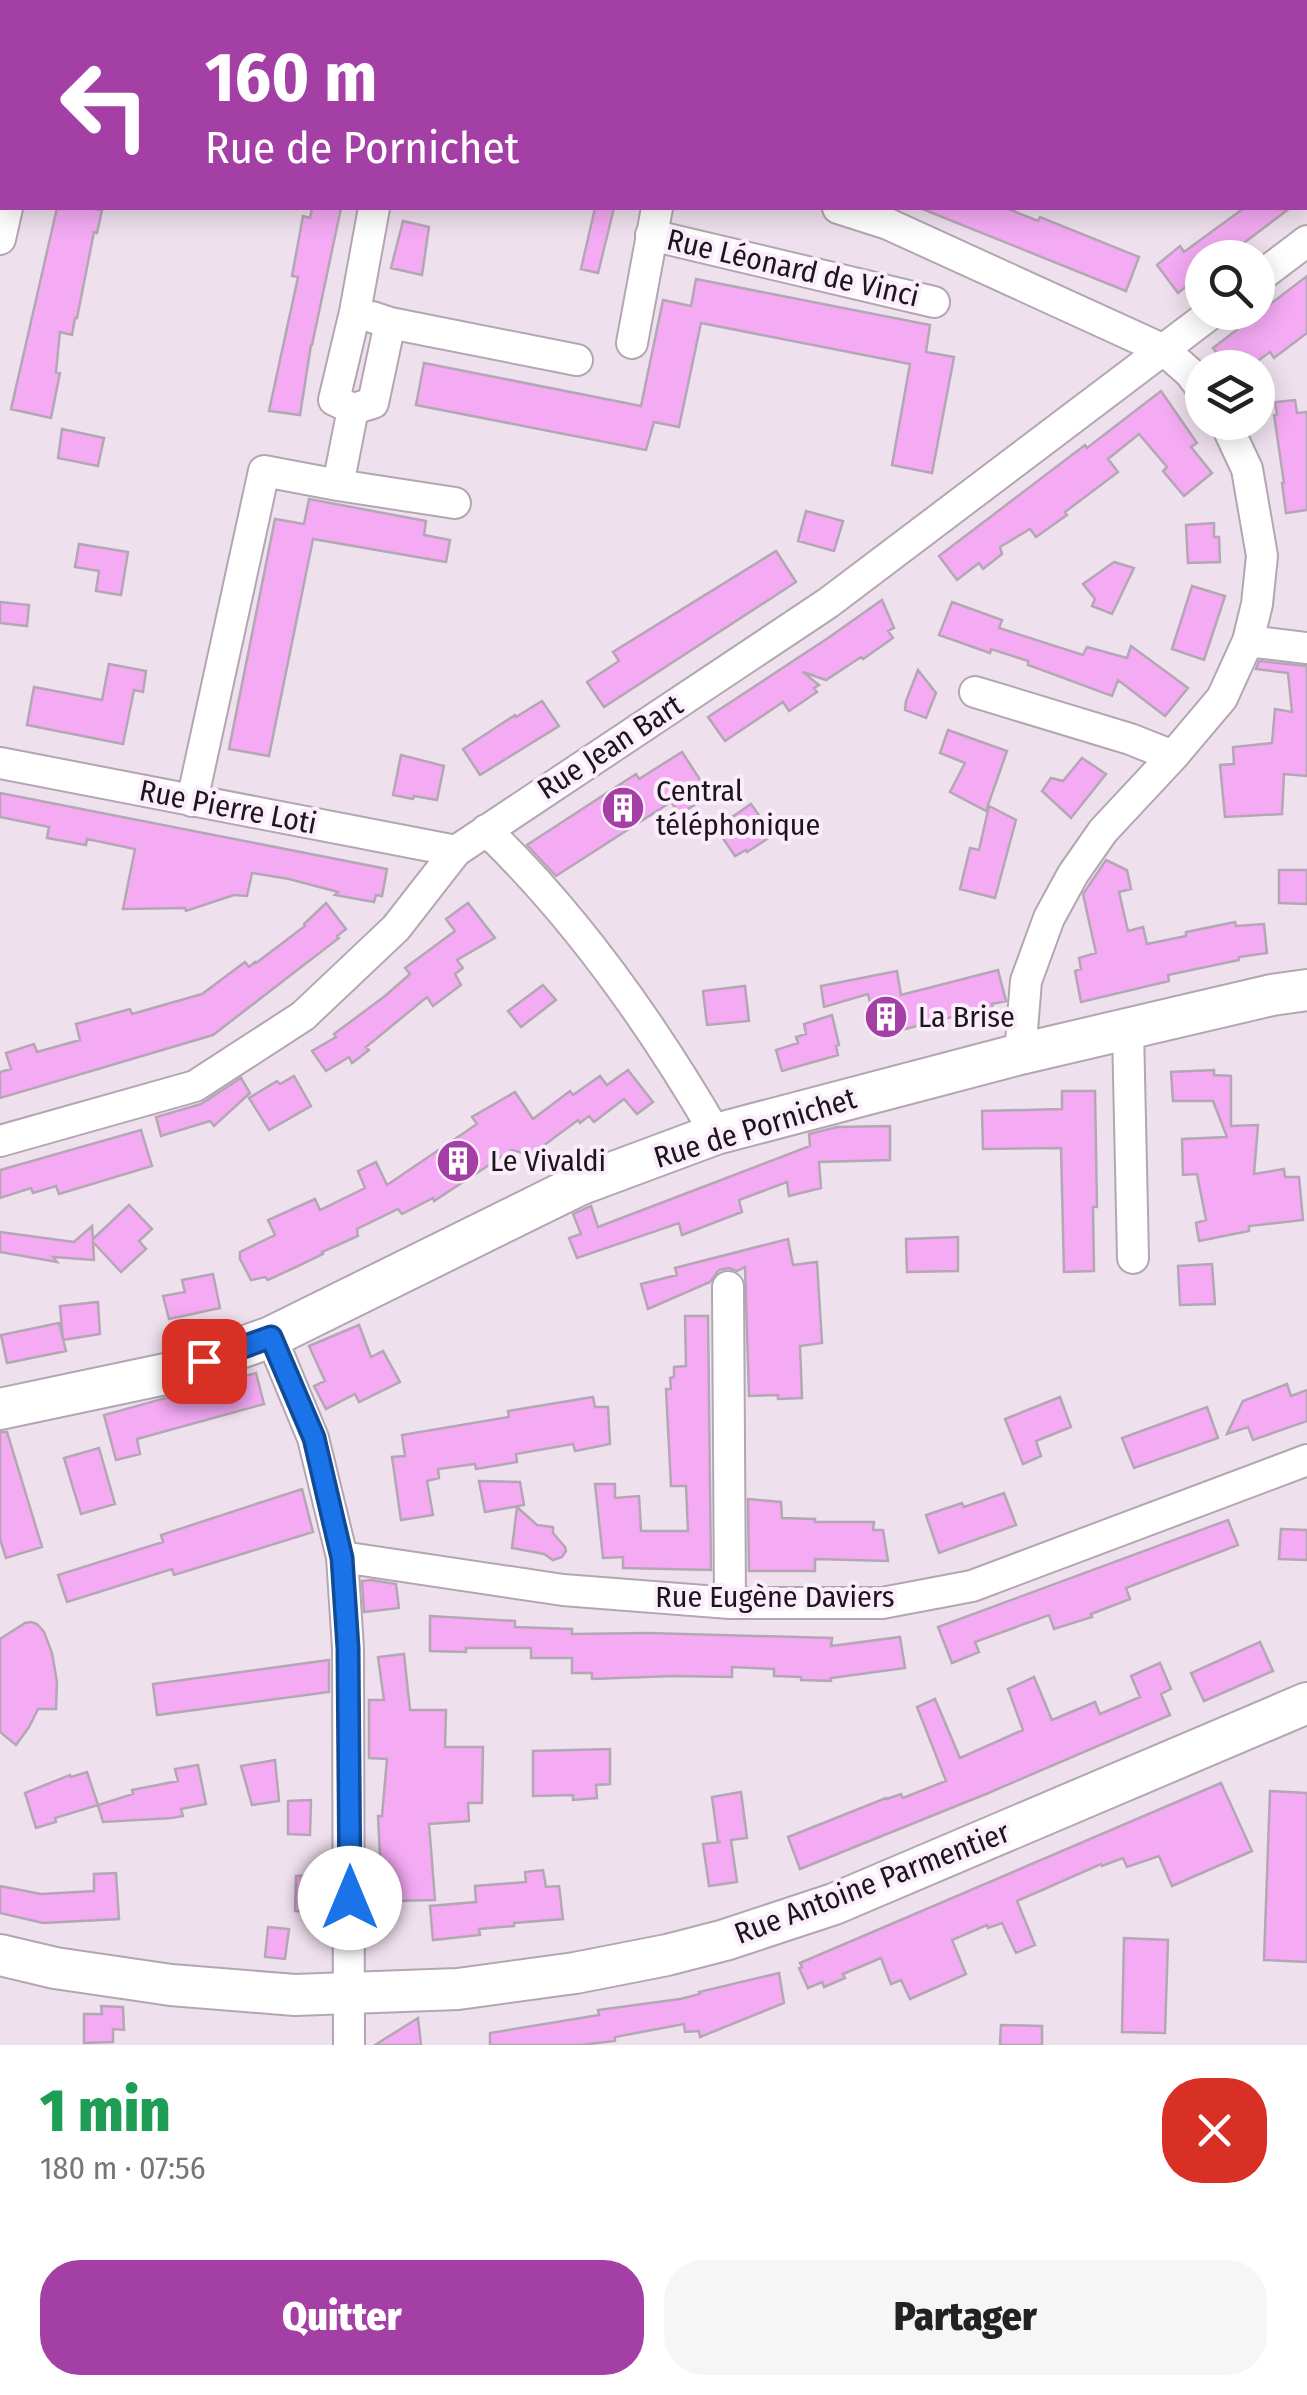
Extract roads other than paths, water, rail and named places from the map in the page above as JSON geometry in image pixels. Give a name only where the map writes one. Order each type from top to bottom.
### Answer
[{"type":"main road","name":"Rue de Pornichet","points":[[0,1409],[170,1373],[271,1337],[579,1185],[716,1134],[1020,1054],[1307,990]]},
{"type":"main road","name":"Rue Antoine Parmentier","points":[[0,1955],[55,1968],[171,1985],[296,1995],[458,1988],[542,1979],[667,1955],[782,1923],[933,1864],[1307,1703]]},
{"type":"street","points":[[0,239],[7,210]]},
{"type":"street","points":[[374,210],[334,400],[353,409],[373,403],[390,323]]},
{"type":"street","name":"Rue Léonard de Vinci","points":[[844,210],[888,224],[1164,350]]},
{"type":"street","name":"Rue Léonard de Vinci","points":[[632,343],[654,221],[934,302]]},
{"type":"street","points":[[1275,265],[1307,240]]},
{"type":"street","points":[[355,312],[390,323],[577,360]]},
{"type":"street","name":"Rue Jean Bart","points":[[0,1141],[195,1086],[303,1016],[396,928],[456,851],[828,604],[1190,330]]},
{"type":"street","points":[[1164,350],[1185,369]]},
{"type":"street","points":[[338,486],[353,409]]},
{"type":"street","points":[[1020,1054],[1026,982],[1049,918],[1073,874],[1103,831],[1222,698],[1248,641],[1262,556],[1248,468],[1235,440]]},
{"type":"street","points":[[192,801],[264,470],[338,486],[455,503]]},
{"type":"street","points":[[1248,641],[1307,648]]},
{"type":"street","points":[[975,692],[1174,756]]},
{"type":"street","name":"Rue Pierre Loti","points":[[0,763],[456,851]]},
{"type":"street","points":[[486,830],[568,918],[641,1014],[716,1134]]},
{"type":"street","points":[[1128,1030],[1134,1258]]},
{"type":"street","points":[[728,1287],[730,1602]]},
{"type":"street","points":[[271,1337],[314,1438],[342,1558],[348,1648],[349,2045]]},
{"type":"street","name":"Rue Eugène Daviers","points":[[342,1558],[564,1590],[730,1602],[882,1602],[972,1586],[1307,1460]]},
{"type":"place","name":"Central téléphonique","points":[[623,808]]},
{"type":"place","name":"La Brise","points":[[886,1017]]},
{"type":"place","name":"Le Vivaldi","points":[[458,1161]]}]
